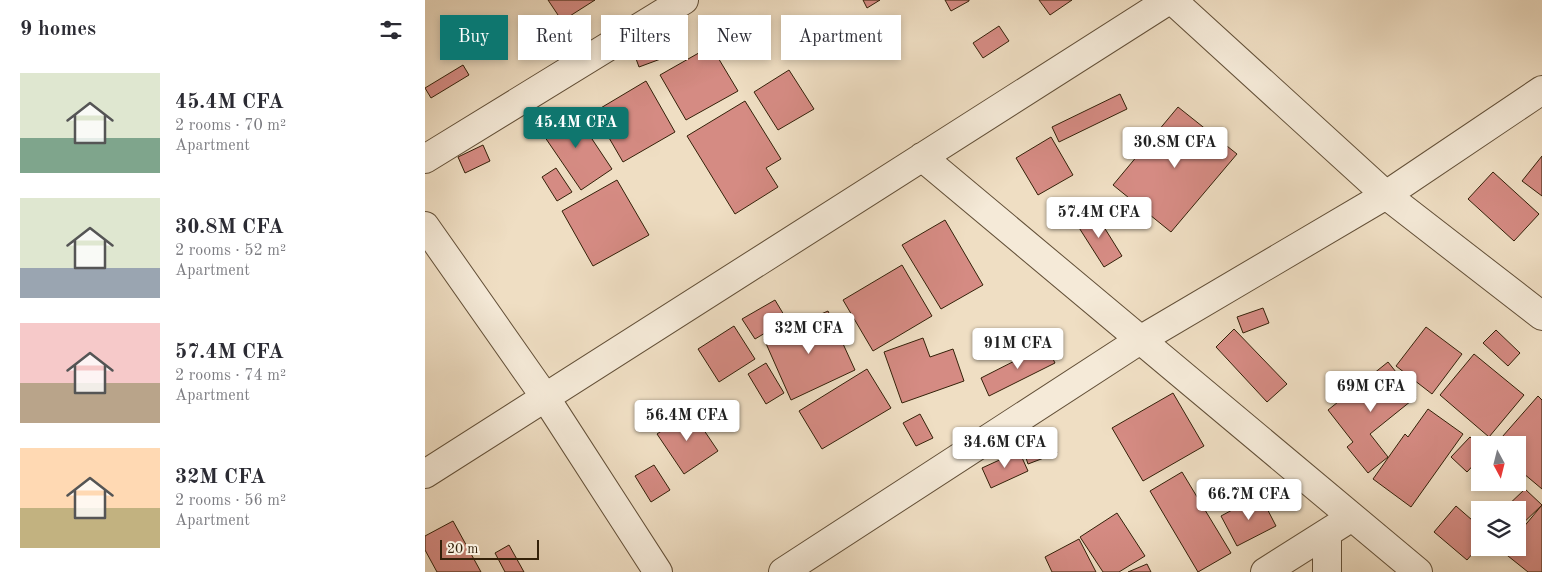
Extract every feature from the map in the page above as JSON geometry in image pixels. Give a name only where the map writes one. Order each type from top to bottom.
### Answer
[{"type":"street","points":[[425,159],[684,0]]},
{"type":"street","points":[[425,474],[1170,0],[1386,195],[1542,316]]},
{"type":"street","points":[[783,572],[1140,340],[1386,195],[1542,90]]},
{"type":"street","points":[[922,157],[1418,572]]},
{"type":"street","points":[[425,226],[545,397],[658,572]]},
{"type":"street","points":[[1265,572],[1352,517]]},
{"type":"street","points":[[1327,533],[1327,572]]},
{"type":"building","points":[[548,0],[595,0],[571,15],[558,15]]},
{"type":"building","points":[[863,0],[880,0],[867,8]]},
{"type":"building","points":[[945,0],[969,0],[969,1],[951,11]]},
{"type":"building","points":[[1039,0],[1072,0],[1050,15]]},
{"type":"building","points":[[999,26],[1009,41],[983,58],[973,43]]},
{"type":"building","points":[[698,53],[698,60],[719,60],[738,91],[686,120],[660,75]]},
{"type":"building","points":[[636,60],[658,60],[639,67]]},
{"type":"building","points":[[463,65],[469,75],[431,98],[425,88]]},
{"type":"building","points":[[789,70],[814,109],[778,130],[754,92]]},
{"type":"building","points":[[646,81],[675,132],[623,162],[594,112]]},
{"type":"building","points":[[1120,94],[1127,109],[1059,142],[1052,127]]},
{"type":"building","points":[[745,101],[781,159],[766,168],[778,187],[735,214],[687,136]]},
{"type":"building","points":[[1178,107],[1237,154],[1171,232],[1113,185]]},
{"type":"building","points":[[572,109],[612,169],[581,190],[540,130]]},
{"type":"building","points":[[1051,137],[1073,175],[1038,195],[1016,158]]},
{"type":"building","points":[[483,145],[490,161],[465,173],[458,157]]},
{"type":"building","points":[[1542,156],[1542,196],[1522,181]]},
{"type":"building","points":[[556,168],[572,192],[557,201],[542,177]]},
{"type":"building","points":[[1493,172],[1539,214],[1514,241],[1468,199]]},
{"type":"building","points":[[617,180],[649,235],[593,266],[562,211]]},
{"type":"building","points":[[1094,211],[1122,256],[1104,267],[1076,223]]},
{"type":"building","points":[[945,220],[983,285],[941,309],[902,245]]},
{"type":"building","points":[[902,265],[932,316],[873,351],[843,300]]},
{"type":"building","points":[[775,300],[787,320],[755,339],[742,319]]},
{"type":"building","points":[[1263,308],[1269,323],[1243,333],[1237,317]]},
{"type":"building","points":[[828,311],[855,370],[791,400],[764,339]]},
{"type":"building","points":[[734,326],[755,359],[719,382],[698,349]]},
{"type":"building","points":[[1426,327],[1462,354],[1432,394],[1396,366]]},
{"type":"building","points":[[1234,329],[1287,384],[1267,402],[1216,347]]},
{"type":"building","points":[[1496,330],[1520,353],[1508,366],[1483,343]]},
{"type":"building","points":[[923,338],[930,357],[953,349],[964,381],[902,403],[884,352]]},
{"type":"building","points":[[1046,345],[1055,363],[989,396],[981,378]]},
{"type":"building","points":[[1474,354],[1524,395],[1488,436],[1440,395]]},
{"type":"building","points":[[1388,362],[1416,397],[1370,434],[1388,457],[1368,473],[1347,447],[1353,442],[1328,410]]},
{"type":"building","points":[[766,363],[784,393],[766,404],[748,374]]},
{"type":"building","points":[[867,369],[891,408],[822,449],[799,411]]},
{"type":"building","points":[[1173,393],[1204,446],[1143,481],[1112,428]]},
{"type":"building","points":[[1538,396],[1542,400],[1542,489],[1526,476],[1526,436],[1503,436]]},
{"type":"building","points":[[1428,409],[1463,434],[1411,507],[1373,479],[1405,434],[1408,437]]},
{"type":"building","points":[[691,411],[718,451],[684,474],[657,434]]},
{"type":"building","points":[[920,414],[933,438],[916,446],[903,423]]},
{"type":"building","points":[[1051,437],[1057,453],[1028,464],[1022,446]]},
{"type":"building","points":[[1471,438],[1471,468],[1467,472],[1451,457]]},
{"type":"building","points":[[1019,451],[1028,471],[991,488],[982,468]]},
{"type":"building","points":[[654,465],[670,490],[651,502],[635,476]]},
{"type":"building","points":[[1182,472],[1231,553],[1198,572],[1150,491]]},
{"type":"building","points":[[1230,481],[1236,504],[1216,509],[1210,486]]},
{"type":"building","points":[[1526,490],[1542,505],[1526,520],[1526,501],[1512,501]]},
{"type":"building","points":[[1260,495],[1276,526],[1237,546],[1221,516]]},
{"type":"building","points":[[1542,505],[1542,572],[1528,572],[1508,556],[1526,556],[1526,524]]},
{"type":"building","points":[[1456,506],[1471,519],[1471,555],[1467,560],[1434,532]]},
{"type":"building","points":[[1117,513],[1145,556],[1119,572],[1103,572],[1080,537]]},
{"type":"building","points":[[453,521],[481,572],[437,572],[425,550],[425,536]]},
{"type":"building","points":[[1079,539],[1096,572],[1052,572],[1045,557]]},
{"type":"building","points":[[509,545],[524,572],[505,572],[495,553]]},
{"type":"building","points":[[1147,564],[1151,572],[1128,572]]}]
